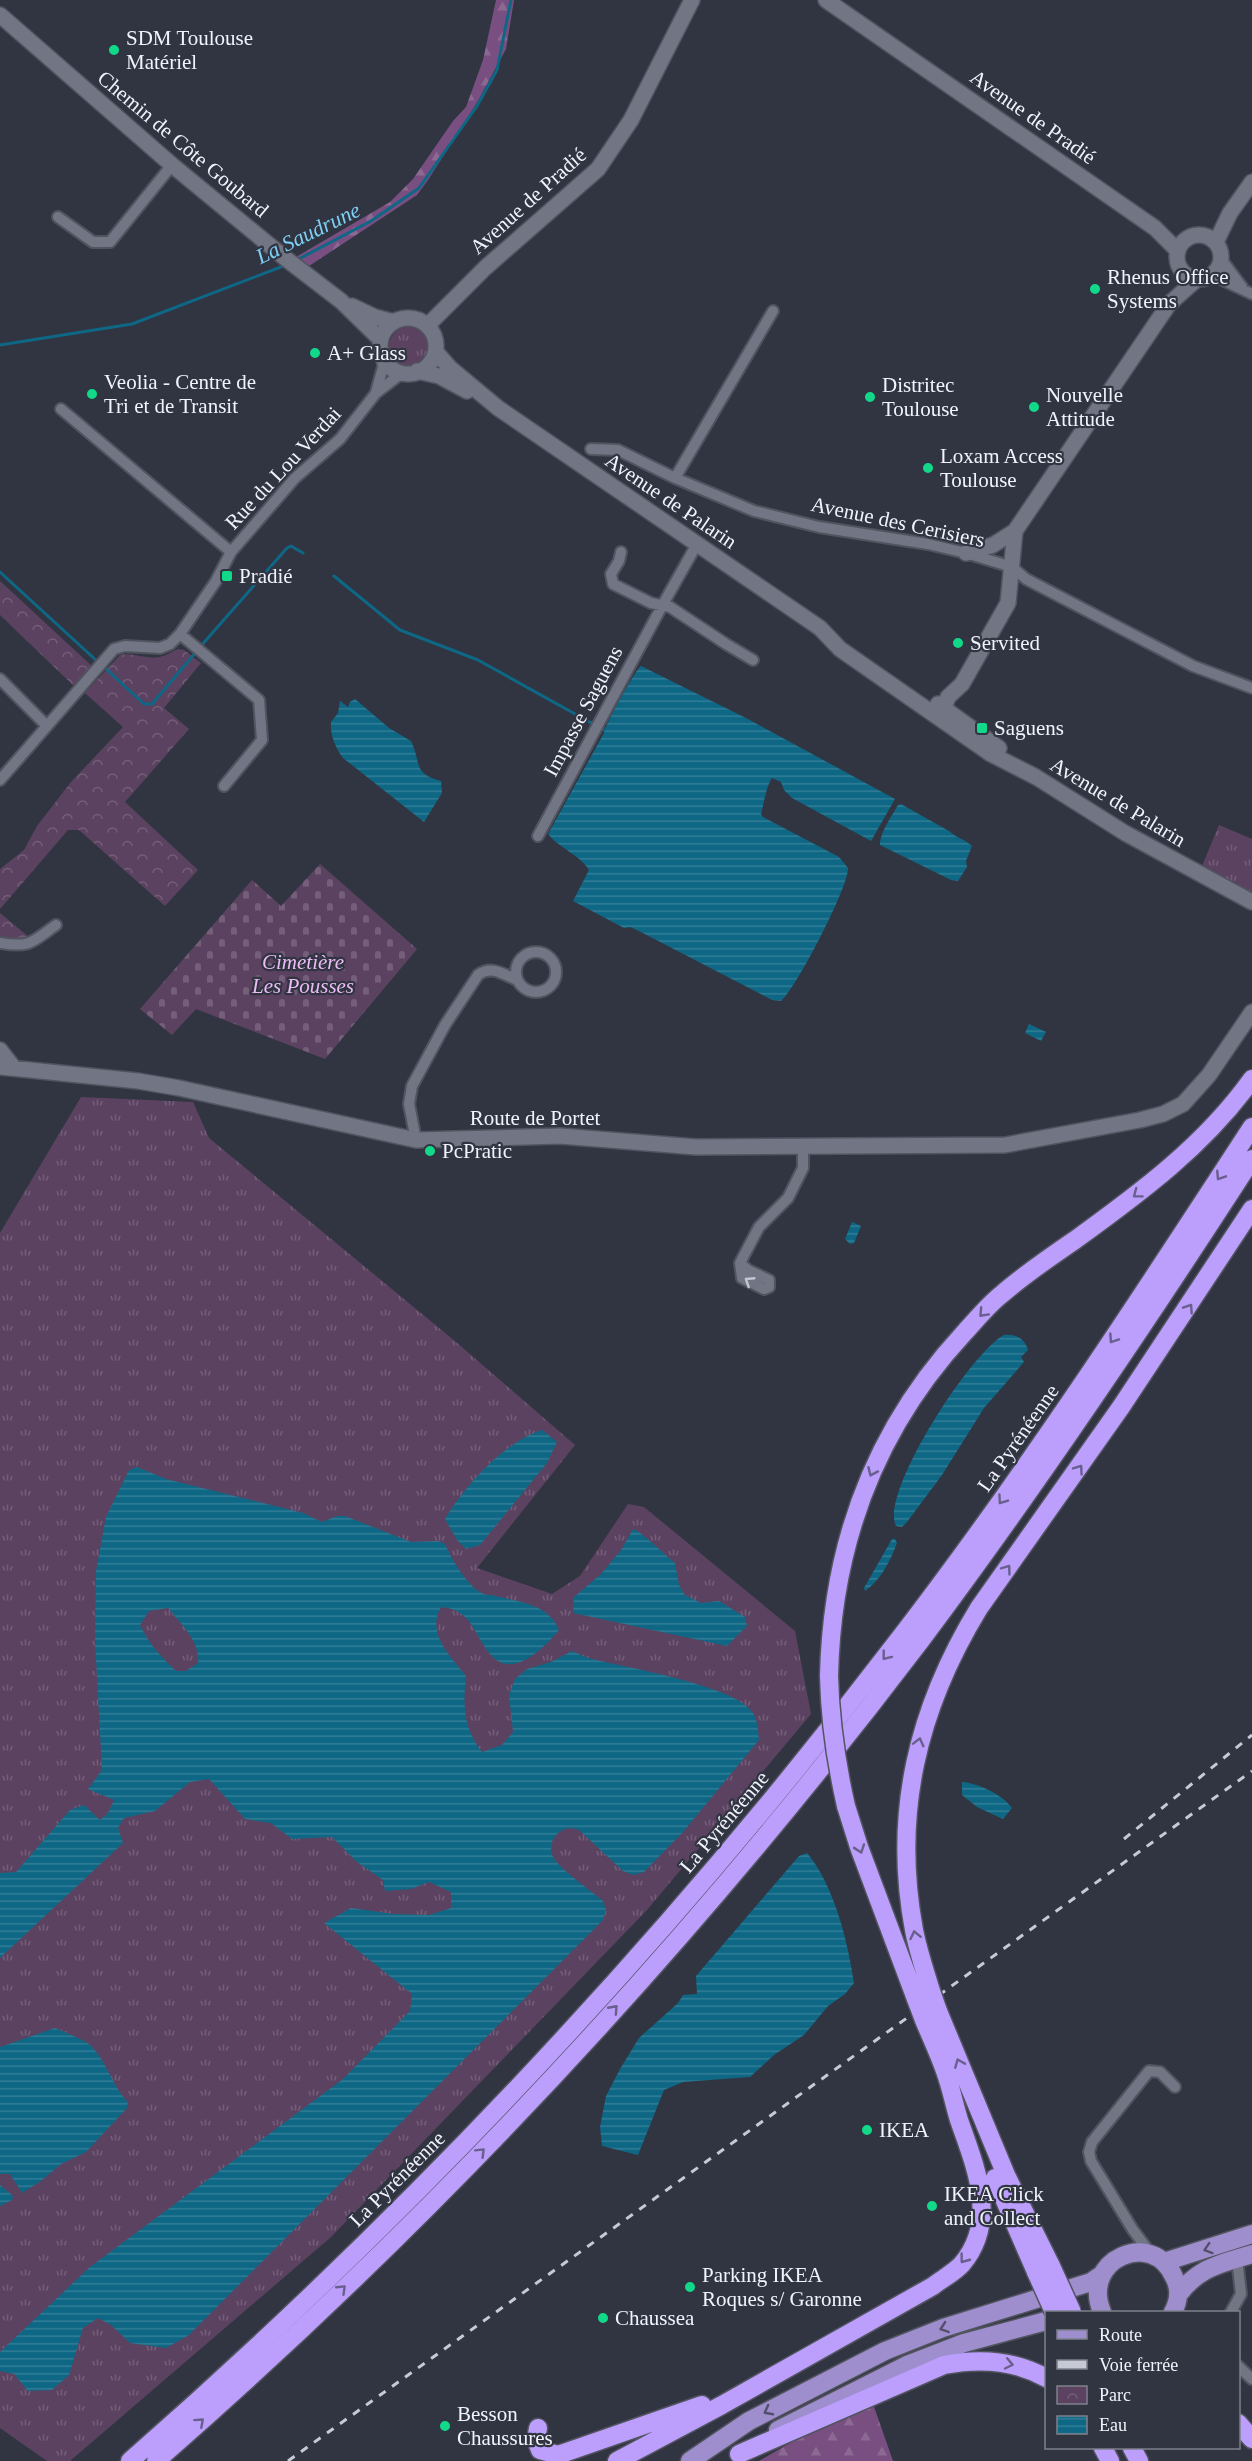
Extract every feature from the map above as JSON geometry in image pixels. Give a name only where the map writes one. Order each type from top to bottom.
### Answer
[{"type":"highway","points":[[1054,2311],[1044,2269],[1006,2175],[931,2016],[859,1847],[846,1806],[830,1713],[830,1636],[839,1578],[852,1520],[872,1470],[898,1420],[940,1359],[1000,1294],[1152,1183],[1197,1144],[1224,1115],[1252,1078]]},
{"type":"highway","name":"La Pyrénéenne","points":[[130,2461],[249,2354],[427,2181],[555,2048],[728,1853],[841,1714],[978,1534],[1143,1294],[1252,1127]]},
{"type":"highway","name":"La Pyrénéenne","points":[[156,2461],[263,2365],[391,2243],[489,2144],[629,1992],[742,1864],[853,1727],[990,1546],[1067,1439],[1252,1159]]},
{"type":"highway","points":[[923,1995],[906,1872],[906,1833],[912,1775],[933,1696],[958,1643],[979,1608],[1109,1425],[1190,1306],[1252,1209]]},
{"type":"highway","points":[[617,2461],[933,2286],[961,2265],[978,2234],[982,2205],[980,2187],[976,2164],[959,2120],[931,2016]]},
{"type":"highway","points":[[945,2070],[1044,2269],[1071,2311]]},
{"type":"highway","points":[[734,2458],[944,2365],[966,2361],[991,2361],[1016,2365],[1045,2377]]},
{"type":"highway","points":[[538,2428],[536,2440],[540,2450],[558,2455],[752,2386]]},
{"type":"highway","points":[[1240,2409],[1252,2422]]},
{"type":"highway","points":[[559,2461],[637,2433],[670,2417]]},
{"type":"highway","points":[[1240,2424],[1252,2439]]},
{"type":"main road","points":[[690,2461],[749,2421],[885,2351],[944,2328],[1084,2284],[1101,2275],[1112,2261],[1124,2255],[1135,2253],[1157,2258],[1252,2234]]},
{"type":"main road","points":[[1176,2304],[1194,2276],[1207,2267],[1245,2256]]},
{"type":"main road","points":[[1157,2258],[1172,2271],[1177,2283],[1176,2304]]},
{"type":"main road","points":[[1100,2311],[1097,2294],[1101,2275]]},
{"type":"main road","points":[[734,2458],[787,2424],[907,2365],[964,2343],[1045,2322]]},
{"type":"street","name":"Avenue de Pradié","points":[[427,326],[485,268],[598,169],[631,120],[692,0]]},
{"type":"street","name":"Avenue de Pradié","points":[[826,0],[1155,228],[1179,259]]},
{"type":"street","name":"Chemin de Côte Goubard","points":[[0,15],[172,165],[341,301],[381,340]]},
{"type":"street","points":[[58,217],[93,242],[110,242],[172,165]]},
{"type":"street","points":[[1247,291],[1221,259],[1216,242],[1230,213],[1252,182]]},
{"type":"street","points":[[1171,301],[1179,259],[1195,236],[1230,213]]},
{"type":"street","name":"Avenue de Pradié","points":[[1155,228],[1195,236]]},
{"type":"street","points":[[1195,236],[1216,242]]},
{"type":"street","points":[[1179,259],[1190,277],[1204,277],[1247,291]]},
{"type":"street","points":[[966,553],[993,545],[1015,531],[1171,301],[1220,265],[1221,259]]},
{"type":"street","name":"Chemin de Côte Goubard","points":[[341,301],[375,317],[394,322]]},
{"type":"street","points":[[675,478],[772,311]]},
{"type":"street","points":[[408,318],[427,326],[434,337],[436,352],[432,362],[425,369],[409,372],[392,369],[381,351],[381,340],[386,330],[394,322],[408,318]]},
{"type":"street","name":"Avenue de Palarin","points":[[436,352],[450,368],[498,408]]},
{"type":"street","points":[[376,393],[385,360]]},
{"type":"street","name":"Avenue de Palarin","points":[[409,372],[446,379],[498,408],[820,628],[834,634],[947,710],[991,754],[1036,777],[1125,833],[1252,902]]},
{"type":"street","name":"Rue du Lou Verdai","points":[[0,780],[114,649],[125,646],[160,648],[170,644],[180,634],[216,581],[231,552],[295,478],[340,439],[376,393],[409,372]]},
{"type":"street","points":[[61,409],[231,552]]},
{"type":"street","name":"Avenue des Cerisiers","points":[[591,449],[618,450],[675,478],[754,511],[819,526],[928,544],[1012,567],[1026,579],[1192,666],[1252,688]]},
{"type":"street","points":[[947,710],[1008,603],[1015,531]]},
{"type":"street","name":"Impasse Saguens","points":[[538,836],[697,544]]},
{"type":"street","points":[[621,552],[619,561],[610,574],[613,584],[651,603],[670,607],[753,660]]},
{"type":"street","points":[[180,634],[259,700],[262,740],[224,786]]},
{"type":"street","points":[[0,679],[47,726]]},
{"type":"street","points":[[0,943],[29,945],[56,925]]},
{"type":"street","points":[[416,1140],[409,1095],[445,1025],[478,975],[484,971],[492,970],[517,980]]},
{"type":"street","name":"Route de Portet","points":[[0,1050],[7,1067],[25,1071],[129,1080],[179,1088],[416,1140],[569,1136],[696,1147],[1005,1145],[1062,1136],[1163,1114],[1183,1104],[1209,1075],[1252,1012]]},
{"type":"street","points":[[740,1263],[759,1227],[788,1198],[803,1168],[804,1147]]},
{"type":"street","points":[[1157,2258],[1133,2230],[1091,2161],[1089,2152],[1092,2142],[1149,2071],[1160,2072],[1175,2087]]},
{"type":"street","points":[[1124,2255],[1132,2240],[1133,2230]]},
{"type":"street","points":[[1232,2311],[1241,2294],[1245,2256]]},
{"type":"street","points":[[1240,2367],[1252,2379]]},
{"type":"green space","points":[[496,0],[514,0],[506,49],[478,101],[417,195],[309,266],[296,257],[390,202],[413,179],[453,121],[466,107],[483,60]]},
{"type":"green space","points":[[410,326],[425,332],[431,347],[425,362],[410,368],[395,362],[389,347],[395,332]]},
{"type":"green space","points":[[0,581],[94,668],[76,688],[0,615]]},
{"type":"green space","points":[[178,649],[184,650],[201,663],[164,708],[189,729],[125,802],[198,870],[165,906],[79,830],[68,830],[0,909],[0,869],[24,850],[37,826],[71,782],[123,727],[85,693],[120,655],[130,654],[155,658]]},
{"type":"green space","points":[[1219,825],[1252,839],[1252,894],[1202,866]]},
{"type":"green space","name":"Cimetière Les Pousses","points":[[320,864],[417,949],[325,1059],[196,1009],[172,1035],[140,1009],[252,880],[281,906]]},
{"type":"green space","points":[[0,913],[30,938],[28,941],[0,936]]},
{"type":"green space","points":[[81,1097],[193,1102],[209,1138],[456,1342],[575,1445],[477,1568],[552,1594],[580,1576],[628,1504],[644,1507],[795,1631],[811,1714],[647,1910],[331,2237],[70,2461],[47,2461],[0,2428],[0,1233]]},
{"type":"green space","points":[[872,2401],[893,2461],[759,2461],[802,2436]]},
{"type":"water","points":[[641,666],[746,718],[895,799],[871,841],[792,798],[784,790],[781,782],[772,778],[761,814],[763,817],[839,857],[848,868],[840,895],[820,937],[798,978],[781,1001],[772,1000],[637,930],[630,927],[624,928],[573,901],[589,870],[548,834],[604,733],[620,699]]},
{"type":"water","points":[[355,699],[389,728],[411,741],[422,771],[441,781],[442,793],[424,822],[343,758],[338,750],[332,736],[331,722],[338,713],[340,701],[348,707]]},
{"type":"water","points":[[901,804],[972,846],[966,861],[967,867],[958,881],[951,880],[880,845],[887,824],[898,805]]},
{"type":"water","points":[[1029,1024],[1046,1032],[1041,1041],[1025,1033]]},
{"type":"water","points":[[852,1222],[861,1226],[854,1243],[850,1244],[845,1239]]},
{"type":"water","points":[[1004,1335],[1016,1336],[1025,1342],[1028,1350],[1021,1357],[1024,1362],[984,1408],[942,1475],[907,1522],[902,1527],[896,1526],[894,1509],[901,1485],[931,1425],[971,1368],[989,1347]]},
{"type":"water","points":[[542,1430],[557,1442],[547,1463],[480,1545],[466,1549],[457,1540],[445,1519],[453,1506],[474,1480],[500,1455],[514,1444]]},
{"type":"water","points":[[137,1467],[166,1479],[303,1513],[322,1522],[337,1516],[345,1516],[411,1542],[438,1541],[445,1544],[464,1577],[478,1591],[531,1605],[547,1614],[559,1630],[527,1659],[508,1664],[490,1654],[466,1618],[452,1609],[441,1607],[436,1626],[438,1635],[447,1652],[466,1676],[466,1716],[471,1734],[482,1752],[502,1745],[513,1732],[509,1695],[515,1679],[527,1669],[551,1662],[572,1651],[588,1658],[677,1678],[725,1694],[742,1703],[753,1713],[759,1740],[683,1832],[644,1872],[633,1875],[623,1871],[579,1830],[567,1829],[557,1834],[552,1843],[553,1857],[559,1865],[603,1901],[606,1910],[603,1920],[189,2335],[166,2348],[130,2343],[111,2325],[98,2318],[83,2328],[69,2375],[52,2390],[28,2391],[14,2374],[0,2371],[0,2352],[90,2267],[343,2079],[410,2011],[412,1994],[324,1923],[351,1908],[393,1914],[429,1915],[451,1908],[451,1892],[429,1882],[411,1889],[385,1891],[383,1880],[357,1862],[332,1837],[292,1839],[271,1823],[245,1819],[209,1779],[190,1782],[155,1811],[124,1818],[118,1828],[123,1843],[0,1958],[0,1873],[16,1872],[70,1810],[84,1805],[100,1820],[108,1813],[114,1800],[88,1789],[102,1770],[95,1640],[96,1571],[106,1517],[129,1470]],"holes":[[[168,1608],[184,1627],[196,1647],[198,1663],[186,1671],[176,1671],[151,1644],[140,1625],[149,1611]]]},
{"type":"water","points":[[633,1529],[675,1563],[679,1585],[685,1595],[701,1603],[719,1601],[745,1617],[747,1626],[727,1646],[573,1613],[574,1597],[601,1574],[621,1550]]},
{"type":"water","points":[[892,1539],[895,1539],[897,1543],[888,1563],[880,1576],[865,1591],[864,1588]]},
{"type":"water","points":[[962,1782],[990,1790],[1012,1808],[1003,1819],[977,1807],[962,1795]]},
{"type":"water","points":[[807,1853],[817,1866],[832,1897],[844,1932],[854,1983],[845,1994],[828,2006],[804,2035],[774,2055],[750,2077],[683,2082],[664,2090],[638,2155],[602,2146],[600,2127],[606,2096],[639,2038],[678,2003],[683,1995],[697,1994],[696,1976],[799,1856]]},
{"type":"water","points":[[55,2028],[82,2040],[96,2051],[122,2096],[128,2102],[127,2108],[86,2152],[61,2164],[22,2193],[10,2174],[0,2174],[0,2047]]},
{"type":"water","points":[[0,2185],[13,2196],[12,2200],[0,2206]]},
{"type":"waterway","name":"La Saudrune","points":[[297,260],[371,221],[419,188],[477,106],[497,70],[511,0]]},
{"type":"waterway","name":"La Saudrune","points":[[0,345],[132,324],[286,265]]},
{"type":"waterway","points":[[200,647],[287,548],[291,546],[303,553]]},
{"type":"waterway","points":[[0,572],[98,662]]},
{"type":"waterway","points":[[334,576],[400,630],[478,660],[604,730]]},
{"type":"waterway","points":[[103,666],[144,704],[152,704],[196,652]]},
{"type":"railway","points":[[1124,1839],[1252,1735]]},
{"type":"railway","points":[[288,2461],[1252,1771]]},
{"type":"place","name":"SDM Toulouse Matériel","points":[[114,50]]},
{"type":"place","name":"Rhenus Office Systems","points":[[1095,289]]},
{"type":"place","name":"A+ Glass","points":[[315,353]]},
{"type":"place","name":"Veolia - Centre de Tri et de Transit","points":[[92,394]]},
{"type":"place","name":"Distritec Toulouse","points":[[870,397]]},
{"type":"place","name":"Nouvelle Attitude","points":[[1034,407]]},
{"type":"place","name":"Loxam Access Toulouse","points":[[928,468]]},
{"type":"place","name":"Pradié","points":[[227,576]]},
{"type":"place","name":"Servited","points":[[958,643]]},
{"type":"place","name":"Saguens","points":[[982,728]]},
{"type":"place","name":"PcPratic","points":[[430,1151]]},
{"type":"place","name":"IKEA","points":[[867,2130]]},
{"type":"place","name":"IKEA Click and Collect","points":[[932,2206]]},
{"type":"place","name":"Parking IKEA Roques s/ Garonne","points":[[690,2287]]},
{"type":"place","name":"Chaussea","points":[[603,2318]]},
{"type":"place","name":"Besson Chaussures","points":[[445,2426]]}]
